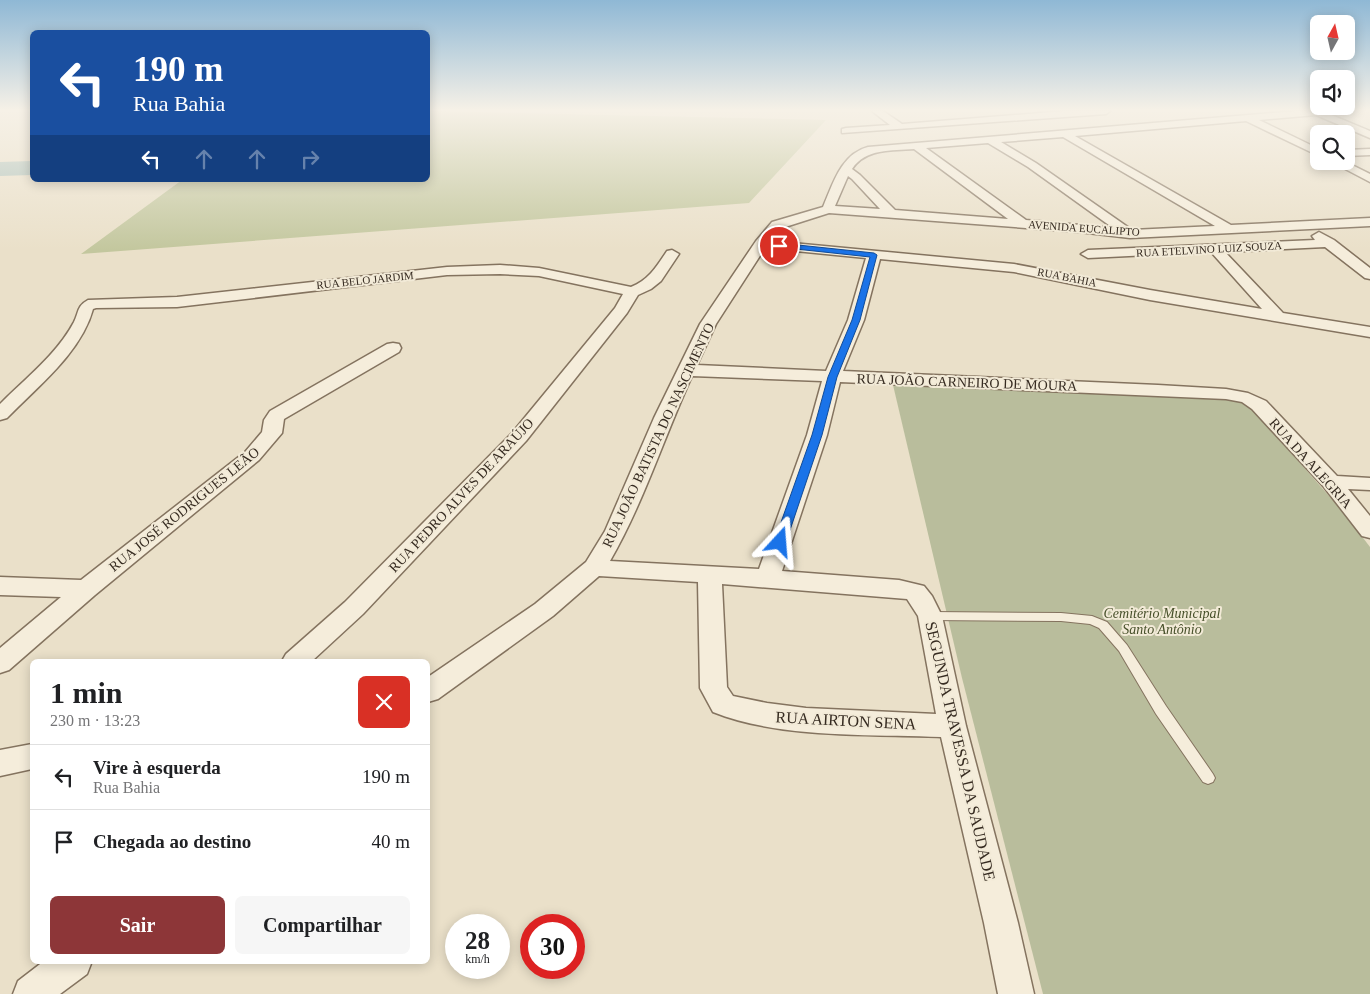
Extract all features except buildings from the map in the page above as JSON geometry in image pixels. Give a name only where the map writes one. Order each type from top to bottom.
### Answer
[{"type":"street","points":[[828,209],[846,170],[855,157]]},
{"type":"street","points":[[932,157],[1023,224]]},
{"type":"street","points":[[1020,157],[1130,234]]},
{"type":"street","points":[[1105,157],[1226,227]]},
{"type":"street","points":[[846,170],[856,176],[892,214]]},
{"type":"street","points":[[1352,170],[1370,179]]},
{"type":"street","name":"AVENIDA EUCALIPTO","points":[[828,209],[1079,228],[1130,234],[1226,227],[1370,222]]},
{"type":"street","name":"RUA JOÃO BATISTA DO NASCIMENTO","points":[[430,690],[544,610],[594,568],[616,531],[663,418],[708,324],[760,244],[777,225],[828,209]]},
{"type":"street","points":[[1305,225],[1370,275]]},
{"type":"street","points":[[1079,228],[1100,284]]},
{"type":"street","name":"RUA ETELVINO LUIZ SOUZA","points":[[1088,254],[1216,250],[1329,243]]},
{"type":"street","name":"RUA BAHIA","points":[[760,244],[961,261],[1014,268],[1150,295],[1370,332]]},
{"type":"street","points":[[1216,250],[1279,318]]},
{"type":"street","points":[[632,292],[651,284],[660,275],[672,254]]},
{"type":"street","points":[[768,578],[817,435],[832,377],[856,320],[874,255]]},
{"type":"street","name":"RUA BELO JARDIM","points":[[0,414],[61,352],[82,321],[86,307],[96,303],[177,302],[447,271],[482,269],[522,270],[554,274],[632,292]]},
{"type":"street","name":"RUA PEDRO ALVES DE ARAÚJO","points":[[297,659],[354,608],[519,437],[622,310],[632,292]]},
{"type":"street","name":"RUA JOSÉ RODRIGUES LEÃO","points":[[0,663],[86,589],[252,456],[272,433],[273,420],[277,415],[393,348]]},
{"type":"street","name":"RUA JOÃO CARNEIRO DE MOURA","points":[[686,370],[832,377],[986,381],[1226,394],[1248,398]]},
{"type":"street","name":"RUA DA ALEGRIA","points":[[1248,398],[1259,405],[1331,482],[1370,531]]},
{"type":"street","points":[[1331,482],[1370,484]]},
{"type":"street","name":"SEGUNDA TRAVESSA DA SAUDADE","points":[[594,568],[768,578],[908,590],[919,595],[930,616],[952,726],[1001,923],[1016,994]]},
{"type":"street","name":"RUA AIRTON SENA","points":[[710,576],[714,688],[723,704],[738,710],[806,720],[952,726]]},
{"type":"street","points":[[0,586],[86,589]]},
{"type":"street","points":[[0,763],[30,757]]},
{"type":"street","points":[[31,994],[70,964]]},
{"type":"lane","points":[[930,616],[1061,617],[1092,620],[1103,625],[1123,648],[1161,710],[1208,778]]},
{"type":"green space","points":[[430,157],[791,157],[749,203],[81,254],[179,182],[430,182]]},
{"type":"green space","name":"Cemitério Municipal Santo Antônio","points":[[893,385],[1242,397],[1344,513],[1370,547],[1370,994],[1043,994],[962,678]]},
{"type":"waterway","points":[[0,169],[30,168]]},
{"type":"route","points":[[779,246],[874,255],[856,320],[832,377],[817,435],[780,542]]}]
